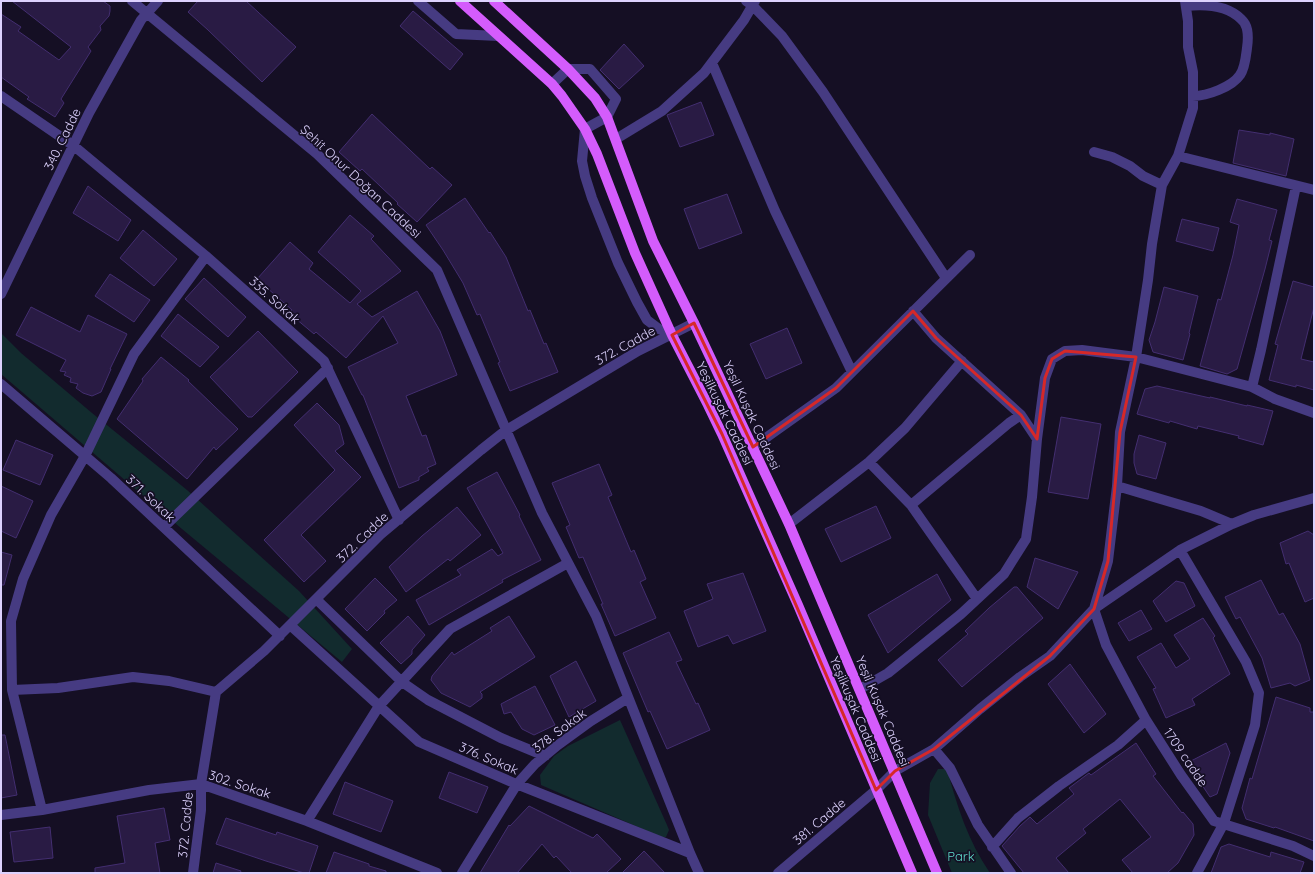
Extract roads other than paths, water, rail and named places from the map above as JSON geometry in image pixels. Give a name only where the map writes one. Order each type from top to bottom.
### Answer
[{"type":"main road","name":"Yeşilkuşak Caddesi","points":[[460,1],[552,84],[585,130],[605,172],[635,254],[672,335],[722,434],[798,605],[912,873]]},
{"type":"main road","name":"Yeşil Kuşak Caddesi","points":[[494,1],[568,69],[595,98],[607,117],[653,240],[789,524],[937,873]]},
{"type":"street","name":"Şehit Onur Doğan Caddesi","points":[[132,1],[317,154],[437,270],[505,431],[542,513],[596,616],[690,853]]},
{"type":"street","name":"340. Cadde","points":[[1,294],[89,113],[141,20],[158,1]]},
{"type":"street","points":[[418,1],[456,34],[498,36]]},
{"type":"street","points":[[616,139],[662,111],[704,73],[744,20],[751,3],[782,36],[823,92],[946,278]]},
{"type":"street","points":[[1094,609],[1108,561],[1117,486],[1120,432],[1136,357],[1162,185],[1178,156],[1193,108],[1193,96],[1193,72],[1188,47],[1188,21],[1185,3],[1222,8],[1236,14],[1245,23],[1248,38],[1246,60],[1240,75],[1230,84],[1217,91],[1202,96],[1193,96]]},
{"type":"street","points":[[712,63],[775,211],[852,372]]},
{"type":"street","points":[[552,84],[568,69],[590,69],[616,99],[607,117],[585,130],[582,161],[585,176],[592,198],[618,262],[637,302],[647,320],[652,325],[672,335]]},
{"type":"street","name":"335. Sokak","points":[[1,96],[74,146],[206,256],[324,361],[399,520]]},
{"type":"street","points":[[1094,152],[1112,157],[1130,166],[1143,176],[1162,185]]},
{"type":"street","points":[[1178,156],[1314,190]]},
{"type":"street","points":[[1252,387],[1296,186]]},
{"type":"street","points":[[42,810],[12,690],[11,621],[23,579],[50,515],[85,456],[134,354],[206,256]]},
{"type":"street","points":[[753,447],[836,388],[970,256]]},
{"type":"street","points":[[913,311],[936,338],[1021,415],[1037,439]]},
{"type":"street","name":"372. Cadde","points":[[193,873],[201,810],[201,784],[216,692],[280,636],[380,535],[505,431],[638,351],[694,323]]},
{"type":"street","points":[[860,689],[888,673],[961,614],[1004,574],[1026,539],[1045,378],[1052,359],[1065,351],[1082,350],[1136,357],[1252,387],[1275,399],[1314,413]]},
{"type":"street","points":[[789,524],[870,462],[905,428],[962,361]]},
{"type":"street","points":[[164,527],[328,368]]},
{"type":"street","name":"371. Sokak","points":[[1,384],[111,478],[280,636]]},
{"type":"street","points":[[911,505],[1009,423],[1021,415]]},
{"type":"street","points":[[870,462],[911,505],[977,599]]},
{"type":"street","points":[[1117,486],[1201,511],[1232,524]]},
{"type":"street","points":[[1094,609],[1180,550],[1232,524],[1254,515],[1314,498]]},
{"type":"street","points":[[1180,550],[1246,662],[1259,693],[1255,725],[1224,823],[1197,873]]},
{"type":"street","points":[[307,821],[379,706],[450,629],[568,563]]},
{"type":"street","points":[[316,599],[402,682],[428,700],[501,738],[545,756]]},
{"type":"street","name":"381. Cadde","points":[[778,873],[876,790],[895,772],[934,749],[980,709],[1020,677],[1050,656],[1094,609]]},
{"type":"street","name":"1709 cadde","points":[[1094,609],[1106,644],[1146,720],[1181,775],[1214,820],[1294,846],[1314,856]]},
{"type":"street","name":"376. Sokak","points":[[290,625],[419,742],[517,784],[690,853]]},
{"type":"street","points":[[12,690],[58,688],[133,677],[169,681],[216,692]]},
{"type":"street","name":"378. Sokak","points":[[462,873],[517,784],[535,764],[591,721],[628,698]]},
{"type":"street","points":[[992,847],[1018,818],[1059,786],[1118,745],[1146,720]]},
{"type":"street","points":[[934,749],[950,768],[978,825],[1010,873]]},
{"type":"street","name":"302. Sokak","points":[[1,815],[42,810],[149,790],[201,784],[307,821],[438,873]]},
{"type":"street","points":[[690,853],[699,873]]},
{"type":"park label","name":"Park","points":[[961,856]]}]
